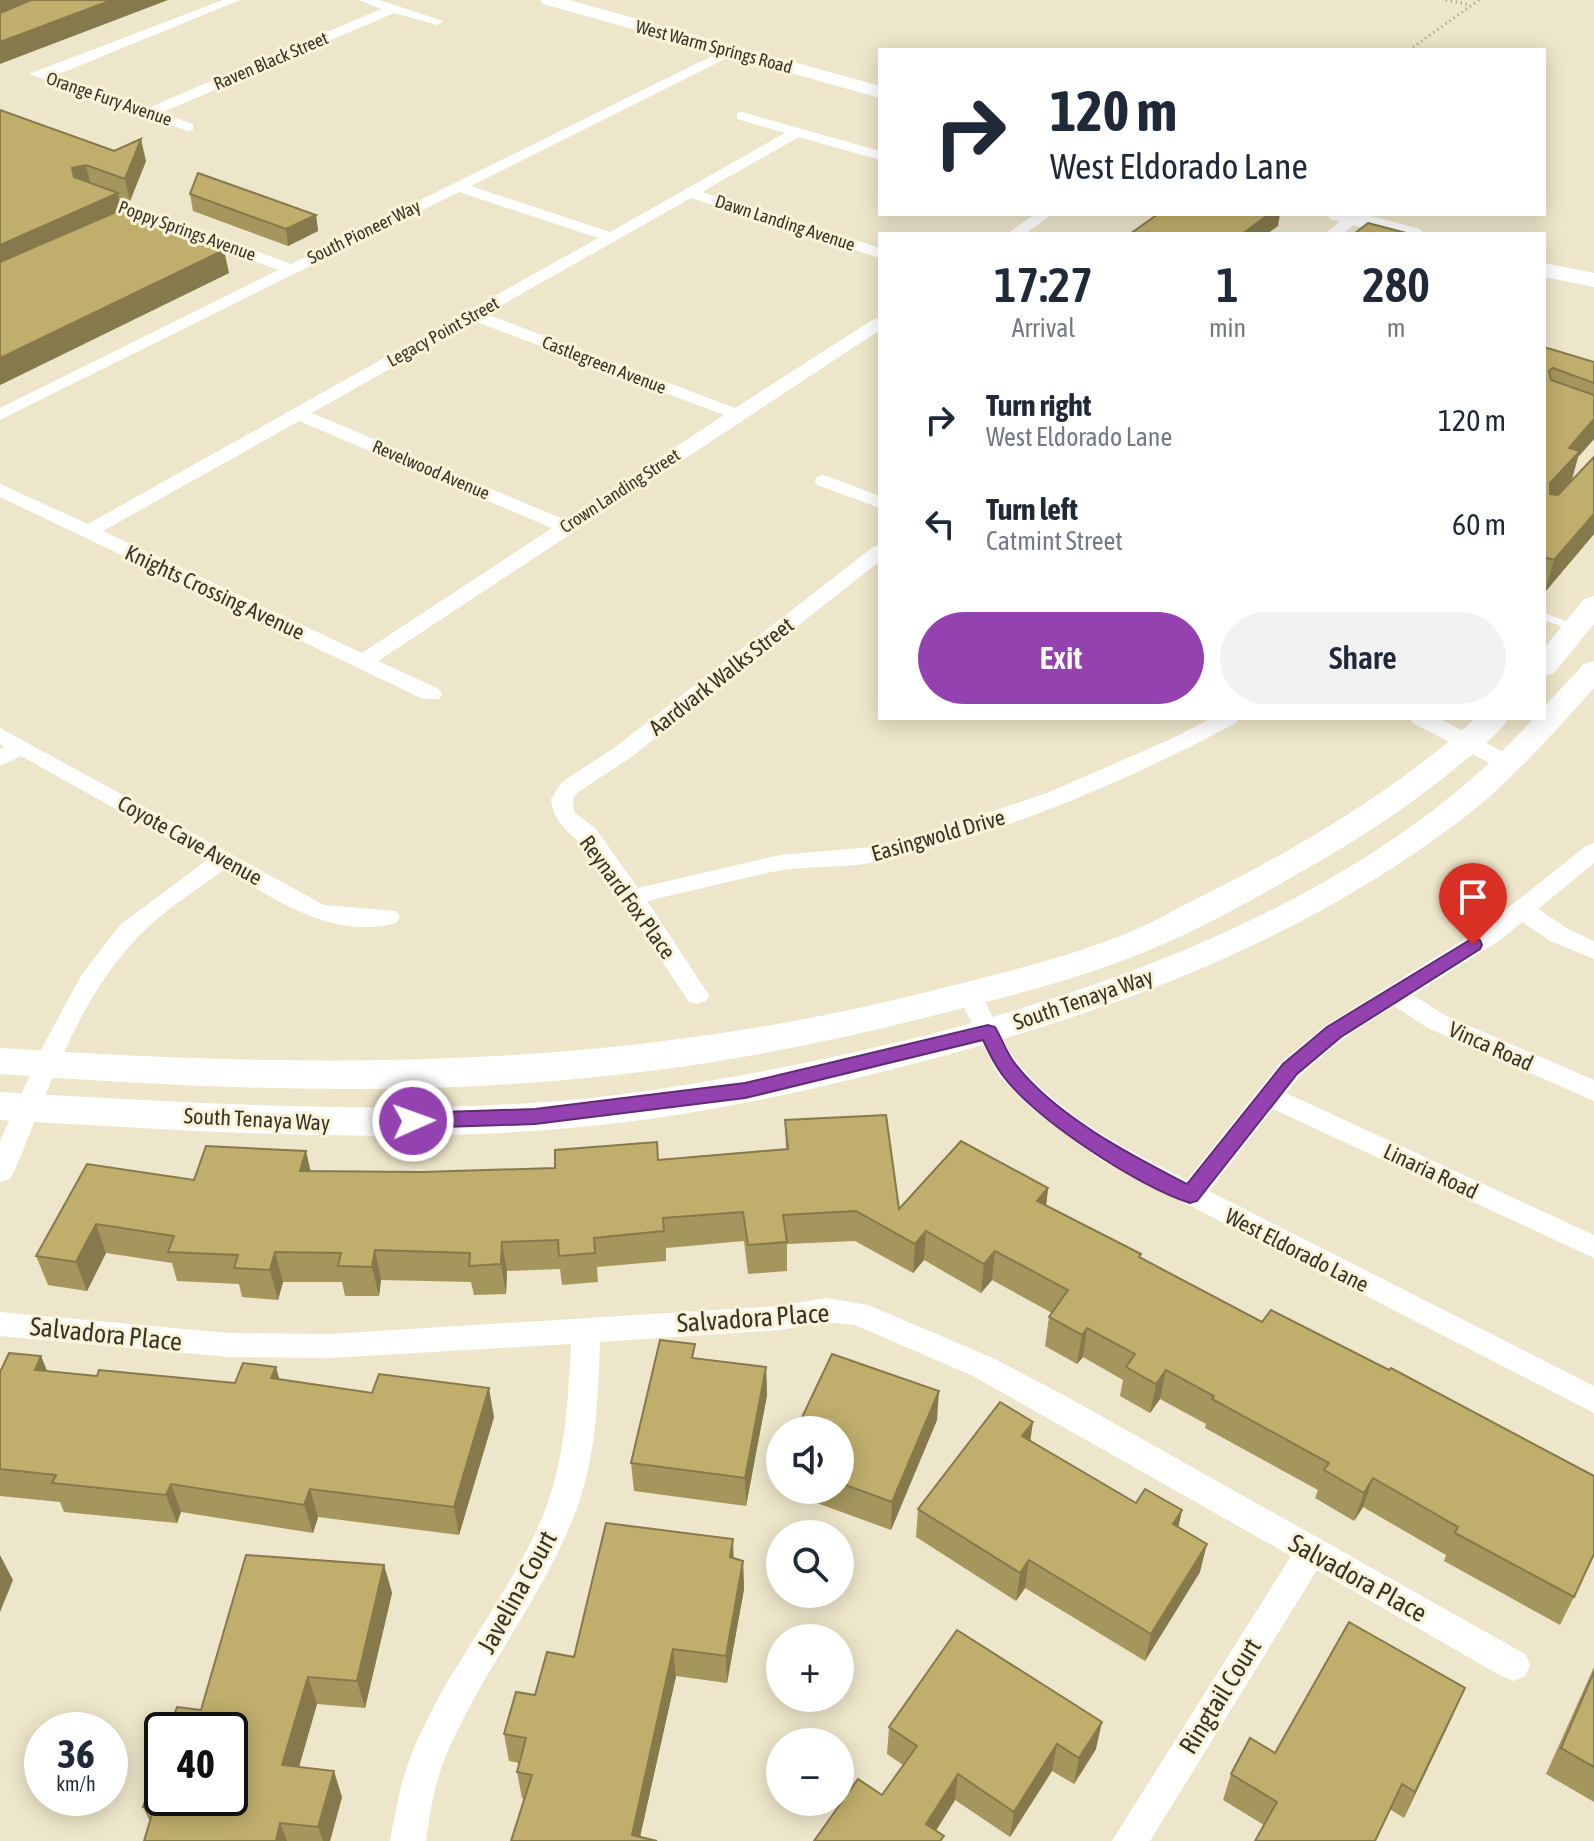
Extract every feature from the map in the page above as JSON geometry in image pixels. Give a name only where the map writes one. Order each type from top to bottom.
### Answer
[{"type":"street","name":"Orange Fury Avenue","points":[[188,127],[36,74],[234,0]]},
{"type":"street","points":[[365,0],[437,21]]},
{"type":"street","name":"West Warm Springs Road","points":[[549,0],[878,91]]},
{"type":"street","name":"Raven Black Street","points":[[149,113],[394,8]]},
{"type":"street","name":"South Pioneer Way","points":[[0,415],[730,51]]},
{"type":"street","points":[[742,116],[878,155]]},
{"type":"street","name":"Legacy Point Street","points":[[88,532],[798,132]]},
{"type":"street","points":[[457,186],[610,237]]},
{"type":"street","name":"Poppy Springs Avenue","points":[[85,193],[290,269]]},
{"type":"street","name":"Dawn Landing Avenue","points":[[690,193],[878,252]]},
{"type":"street","points":[[116,228],[145,215]]},
{"type":"street","points":[[1018,232],[1042,216]]},
{"type":"street","points":[[1346,216],[1405,232]]},
{"type":"street","points":[[1554,272],[1594,280]]},
{"type":"street","points":[[1554,272],[1594,289]]},
{"type":"street","name":"Castlegreen Avenue","points":[[473,315],[736,414]]},
{"type":"street","name":"Crown Landing Street","points":[[363,662],[736,414],[878,324]]},
{"type":"street","name":"Revelwood Avenue","points":[[298,414],[565,527]]},
{"type":"street","points":[[824,481],[878,501]]},
{"type":"street","name":"Knights Crossing Avenue","points":[[0,490],[431,694]]},
{"type":"street","name":"Aardvark Walks Street","points":[[562,799],[570,787],[622,753],[878,553]]},
{"type":"street","points":[[1546,664],[1594,605]]},
{"type":"street","name":"South Tenaya Way","points":[[0,1061],[30,1090],[321,1124],[535,1117],[745,1091],[988,1032],[1191,960],[1279,920],[1407,845],[1509,764],[1594,670]]},
{"type":"street","name":"Easingwold Drive","points":[[632,897],[780,863],[872,855],[944,836],[1055,798],[1179,744],[1224,720]]},
{"type":"street","points":[[1425,720],[1509,764]]},
{"type":"street","name":"South Tenaya Way","points":[[30,1090],[129,1071],[335,1076],[443,1075],[540,1068],[749,1044],[969,994],[1134,943],[1243,890],[1367,819],[1468,742],[1492,720]]},
{"type":"street","points":[[0,759],[10,740]]},
{"type":"street","name":"Coyote Cave Avenue","points":[[10,740],[319,912],[364,918],[388,917]]},
{"type":"street","name":"Reynard Fox Place","points":[[562,799],[563,813],[571,823],[588,834],[697,995]]},
{"type":"street","points":[[1190,1195],[1290,1069],[1334,1032],[1493,933],[1594,851]]},
{"type":"street","points":[[0,1172],[30,1090],[88,985],[111,951],[156,908],[223,859]]},
{"type":"street","points":[[1522,910],[1559,935],[1594,951]]},
{"type":"street","name":"West Eldorado Lane","points":[[969,994],[1008,1069],[1041,1102],[1110,1153],[1594,1400]]},
{"type":"street","name":"Vinca Road","points":[[1393,994],[1437,1022],[1594,1091]]},
{"type":"street","name":"Linaria Road","points":[[1268,1096],[1594,1247]]},
{"type":"street","name":"Salvadora Place","points":[[0,1324],[228,1345],[330,1346],[779,1318],[826,1310],[858,1313],[983,1367],[1513,1665]]},
{"type":"street","name":"Javelina Court","points":[[408,1841],[415,1800],[428,1755],[455,1700],[534,1568],[559,1516],[576,1451],[583,1404],[586,1331]]},
{"type":"street","name":"Ringtail Court","points":[[1130,1841],[1311,1552]]},
{"type":"lane","points":[[1546,617],[1575,628]]},
{"type":"path","points":[[1446,0],[1471,5]]},
{"type":"path","points":[[1412,48],[1479,0]]},
{"type":"building","points":[[31,0],[112,0],[0,42],[0,13]]},
{"type":"building","points":[[0,110],[114,151],[141,139],[125,179],[86,165],[72,168],[74,177],[118,193],[0,245]]},
{"type":"building","points":[[198,173],[316,215],[286,229],[190,194]]},
{"type":"building","points":[[123,209],[224,250],[0,358],[0,262]]},
{"type":"building","points":[[1155,216],[1266,216],[1245,232],[1133,232]]},
{"type":"building","points":[[1368,223],[1402,232],[1357,232]]},
{"type":"building","points":[[1546,348],[1594,362],[1594,383],[1553,368],[1549,371],[1551,380],[1594,395],[1594,419],[1569,448],[1580,451],[1550,483],[1550,494],[1558,495],[1594,457],[1594,514],[1554,560],[1546,558]]},
{"type":"building","points":[[886,1115],[899,1209],[961,1141],[1048,1188],[1037,1201],[1141,1254],[1139,1257],[1262,1322],[1271,1310],[1389,1370],[1391,1368],[1594,1476],[1594,1554],[1574,1597],[1455,1533],[1458,1527],[1373,1478],[1364,1493],[1324,1470],[1329,1463],[1166,1370],[1156,1384],[1126,1367],[1135,1354],[1087,1328],[1082,1335],[1049,1317],[1068,1290],[995,1251],[984,1264],[926,1231],[915,1244],[856,1211],[783,1215],[787,1242],[748,1245],[743,1212],[663,1218],[664,1231],[594,1238],[595,1253],[559,1256],[558,1240],[502,1242],[501,1264],[469,1266],[470,1253],[375,1250],[372,1267],[338,1266],[341,1253],[275,1252],[270,1270],[234,1268],[238,1255],[168,1252],[174,1236],[96,1224],[76,1262],[36,1256],[87,1164],[194,1180],[206,1146],[306,1151],[300,1171],[422,1172],[555,1168],[555,1150],[657,1142],[658,1160],[788,1149],[785,1120]]},
{"type":"building","points":[[660,1340],[695,1344],[692,1358],[766,1367],[745,1478],[631,1463]]},
{"type":"building","points":[[9,1353],[41,1356],[35,1370],[97,1376],[99,1370],[235,1383],[243,1363],[276,1367],[271,1378],[372,1393],[379,1374],[489,1388],[454,1507],[310,1489],[304,1505],[171,1484],[166,1495],[52,1483],[56,1475],[0,1469],[0,1370]]},
{"type":"building","points":[[832,1354],[939,1391],[892,1502],[854,1488],[854,1416],[803,1416]]},
{"type":"building","points":[[1000,1402],[1033,1422],[1022,1436],[1136,1503],[1145,1489],[1182,1510],[1173,1524],[1207,1544],[1151,1634],[1029,1560],[1020,1573],[918,1509]]},
{"type":"building","points":[[606,1523],[733,1539],[730,1557],[743,1561],[726,1656],[673,1649],[632,1835],[657,1841],[511,1841],[532,1775],[517,1772],[526,1738],[504,1734],[516,1692],[535,1695],[547,1652],[574,1657]]},
{"type":"building","points":[[246,1555],[384,1565],[357,1681],[308,1677],[282,1765],[334,1771],[318,1827],[280,1823],[276,1841],[144,1841],[152,1816],[248,1816],[248,1712],[175,1712],[177,1707],[201,1710]]},
{"type":"building","points":[[1349,1622],[1465,1688],[1415,1792],[1402,1784],[1375,1841],[1255,1841],[1277,1802],[1231,1774],[1250,1738],[1275,1753]]},
{"type":"building","points":[[957,1630],[1102,1722],[1079,1758],[1057,1744],[1014,1812],[958,1774],[926,1824],[944,1836],[940,1841],[814,1841],[832,1816],[854,1816],[854,1785],[858,1779],[882,1795],[917,1746],[889,1727]]},
{"type":"building","points":[[1594,1672],[1594,1767],[1561,1748]]},
{"type":"route","points":[[413,1121],[535,1117],[745,1091],[988,1032],[1008,1069],[1041,1102],[1110,1153],[1190,1195],[1290,1069],[1334,1032],[1473,945]]}]
